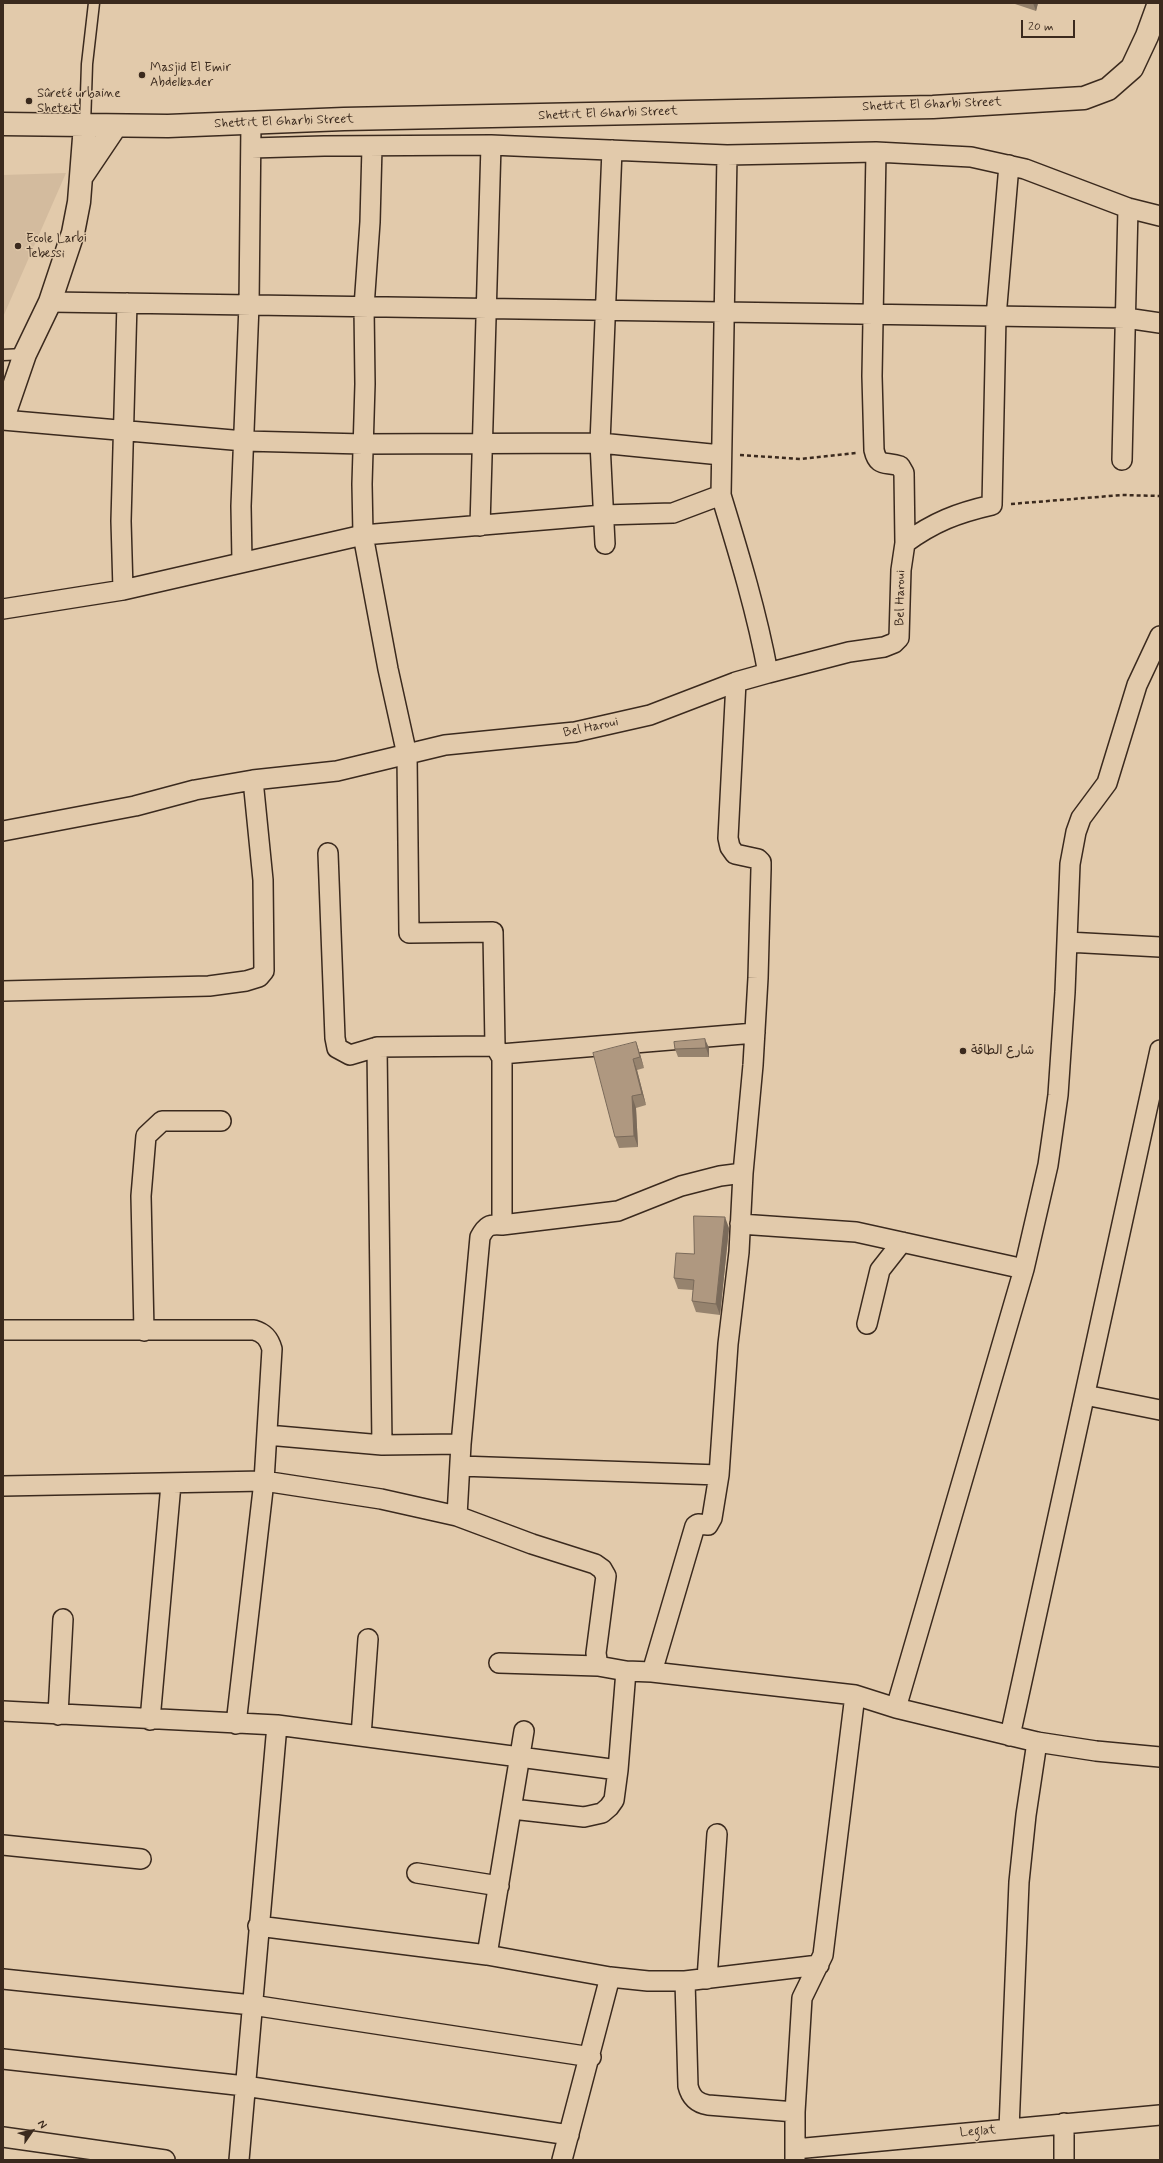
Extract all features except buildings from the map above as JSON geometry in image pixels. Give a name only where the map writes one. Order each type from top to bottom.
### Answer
[{"type":"street","name":"Shettit El Gharbi Street","points":[[3,124],[115,127],[352,119],[933,107],[1084,98],[1108,89],[1121,80],[1132,68],[1153,33],[1159,3]]},
{"type":"street","points":[[242,562],[241,506],[249,305],[251,123]]},
{"type":"street","points":[[62,125],[80,176]]},
{"type":"street","points":[[85,125],[79,202],[73,233],[50,302],[25,354],[3,419],[244,442],[363,444],[426,442],[482,444],[600,443],[721,455]]},
{"type":"street","points":[[80,176],[115,127]]},
{"type":"street","points":[[251,148],[491,145],[727,155],[876,152],[971,157],[1025,169],[1128,208],[1160,216]]},
{"type":"street","points":[[480,526],[491,145]]},
{"type":"street","points":[[372,147],[370,222],[364,307],[365,384],[362,484],[363,535],[388,669],[407,755],[409,933],[493,932],[498,1050],[502,1058],[502,1225]]},
{"type":"street","points":[[605,544],[600,443],[612,150]]},
{"type":"street","points":[[876,152],[873,315],[874,450],[876,459],[881,463],[900,466],[904,473],[904,543]]},
{"type":"street","points":[[727,155],[721,496],[742,563],[763,642],[768,673]]},
{"type":"street","points":[[904,543],[930,525],[946,518],[992,505],[996,316],[1009,165]]},
{"type":"street","points":[[1122,460],[1128,208]]},
{"type":"street","points":[[50,302],[1126,318],[1160,323]]},
{"type":"street","points":[[123,590],[121,521],[128,303]]},
{"type":"street","points":[[3,609],[123,590],[363,535],[603,515],[673,513],[721,496]]},
{"type":"street","name":"Bel Haroui","points":[[3,831],[135,806],[195,790],[253,780],[337,771],[445,745],[576,732],[650,715],[736,682],[768,673],[849,652],[884,647],[894,643],[899,638],[900,570],[904,543]]},
{"type":"street","points":[[896,1708],[1024,1269],[1048,1165],[1057,1103],[1067,942],[1070,864],[1076,832],[1081,818],[1107,784],[1137,686],[1160,636]]},
{"type":"street","points":[[652,1672],[695,1526],[710,1523],[719,1475],[728,1344],[739,1252],[743,1173],[755,1033],[762,913],[761,862],[758,859],[735,854],[730,847],[728,838],[736,682]]},
{"type":"street","points":[[3,991],[209,986],[246,981],[259,977],[264,971],[263,880],[253,780]]},
{"type":"street","points":[[328,853],[335,1038],[337,1048],[350,1055],[377,1047],[498,1050],[755,1033]]},
{"type":"street","points":[[1067,942],[1160,947]]},
{"type":"street","points":[[377,1047],[382,1445]]},
{"type":"street","points":[[1010,1736],[1160,1050]]},
{"type":"street","points":[[144,1330],[141,1196],[146,1136],[162,1121],[221,1121]]},
{"type":"street","points":[[457,1516],[461,1444],[480,1236],[485,1227],[490,1224],[502,1225],[618,1211],[681,1186],[720,1176],[743,1173]]},
{"type":"street","points":[[740,1224],[856,1232],[1024,1269]]},
{"type":"street","points":[[867,1324],[880,1270],[902,1242]]},
{"type":"street","points":[[3,1330],[254,1330],[266,1336],[272,1349],[264,1481],[236,1724]]},
{"type":"street","points":[[1085,1395],[1160,1410]]},
{"type":"street","points":[[267,1435],[382,1445],[461,1444]]},
{"type":"street","points":[[460,1466],[719,1475]]},
{"type":"street","points":[[3,1486],[171,1484],[264,1481],[382,1499],[457,1516],[595,1564],[602,1568],[606,1576],[596,1653],[598,1666]]},
{"type":"street","points":[[150,1720],[171,1484]]},
{"type":"street","points":[[58,1715],[63,1619]]},
{"type":"street","points":[[361,1736],[368,1639]]},
{"type":"street","points":[[499,1663],[598,1666],[626,1671],[652,1672],[855,1695],[896,1708],[1037,1742],[1096,1751],[1160,1757]]},
{"type":"street","points":[[512,1809],[584,1817],[602,1813],[609,1807],[614,1800],[618,1770],[626,1671]]},
{"type":"street","points":[[795,2155],[795,2112],[802,1998],[823,1954],[855,1695]]},
{"type":"street","points":[[3,1712],[276,1725],[618,1770]]},
{"type":"street","points":[[240,2160],[258,1926],[276,1725]]},
{"type":"street","points":[[487,1955],[524,1731]]},
{"type":"street","points":[[1009,2129],[1019,1882],[1026,1815],[1037,1742]]},
{"type":"street","points":[[707,1979],[717,1834]]},
{"type":"street","points":[[3,1845],[141,1859]]},
{"type":"street","points":[[417,1873],[499,1886]]},
{"type":"street","points":[[258,1926],[487,1955],[610,1977],[648,1981],[685,1981],[707,1979],[818,1965]]},
{"type":"street","points":[[562,2160],[591,2057],[610,1977]]},
{"type":"street","points":[[3,1978],[252,2005],[591,2057]]},
{"type":"street","points":[[685,1981],[688,2086],[693,2097],[697,2101],[708,2105],[795,2112]]},
{"type":"street","points":[[3,2059],[245,2086],[570,2135]]},
{"type":"street","name":"Leglat","points":[[795,2155],[1009,2129],[1160,2115]]},
{"type":"street","points":[[1064,2123],[1064,2160]]},
{"type":"street","points":[[3,2137],[165,2160]]},
{"type":"lane","points":[[85,125],[87,64],[94,3]]},
{"type":"lane","points":[[3,355],[25,354]]},
{"type":"path","points":[[721,455],[801,459],[874,450]]},
{"type":"path","points":[[992,505],[1122,495],[1160,496]]},
{"type":"shaded area","name":"Ecole Larbi Tebessi","points":[[66,173],[3,317],[3,175]]},
{"type":"place","name":"Masjid El Emir Abdelkader","points":[[142,75]]},
{"type":"place","name":"Sûreté urbaine Sheteit","points":[[29,101]]},
{"type":"place","name":"Ecole Larbi Tebessi","points":[[18,246]]},
{"type":"place","name":"شارع الطاقة","points":[[963,1051]]}]
